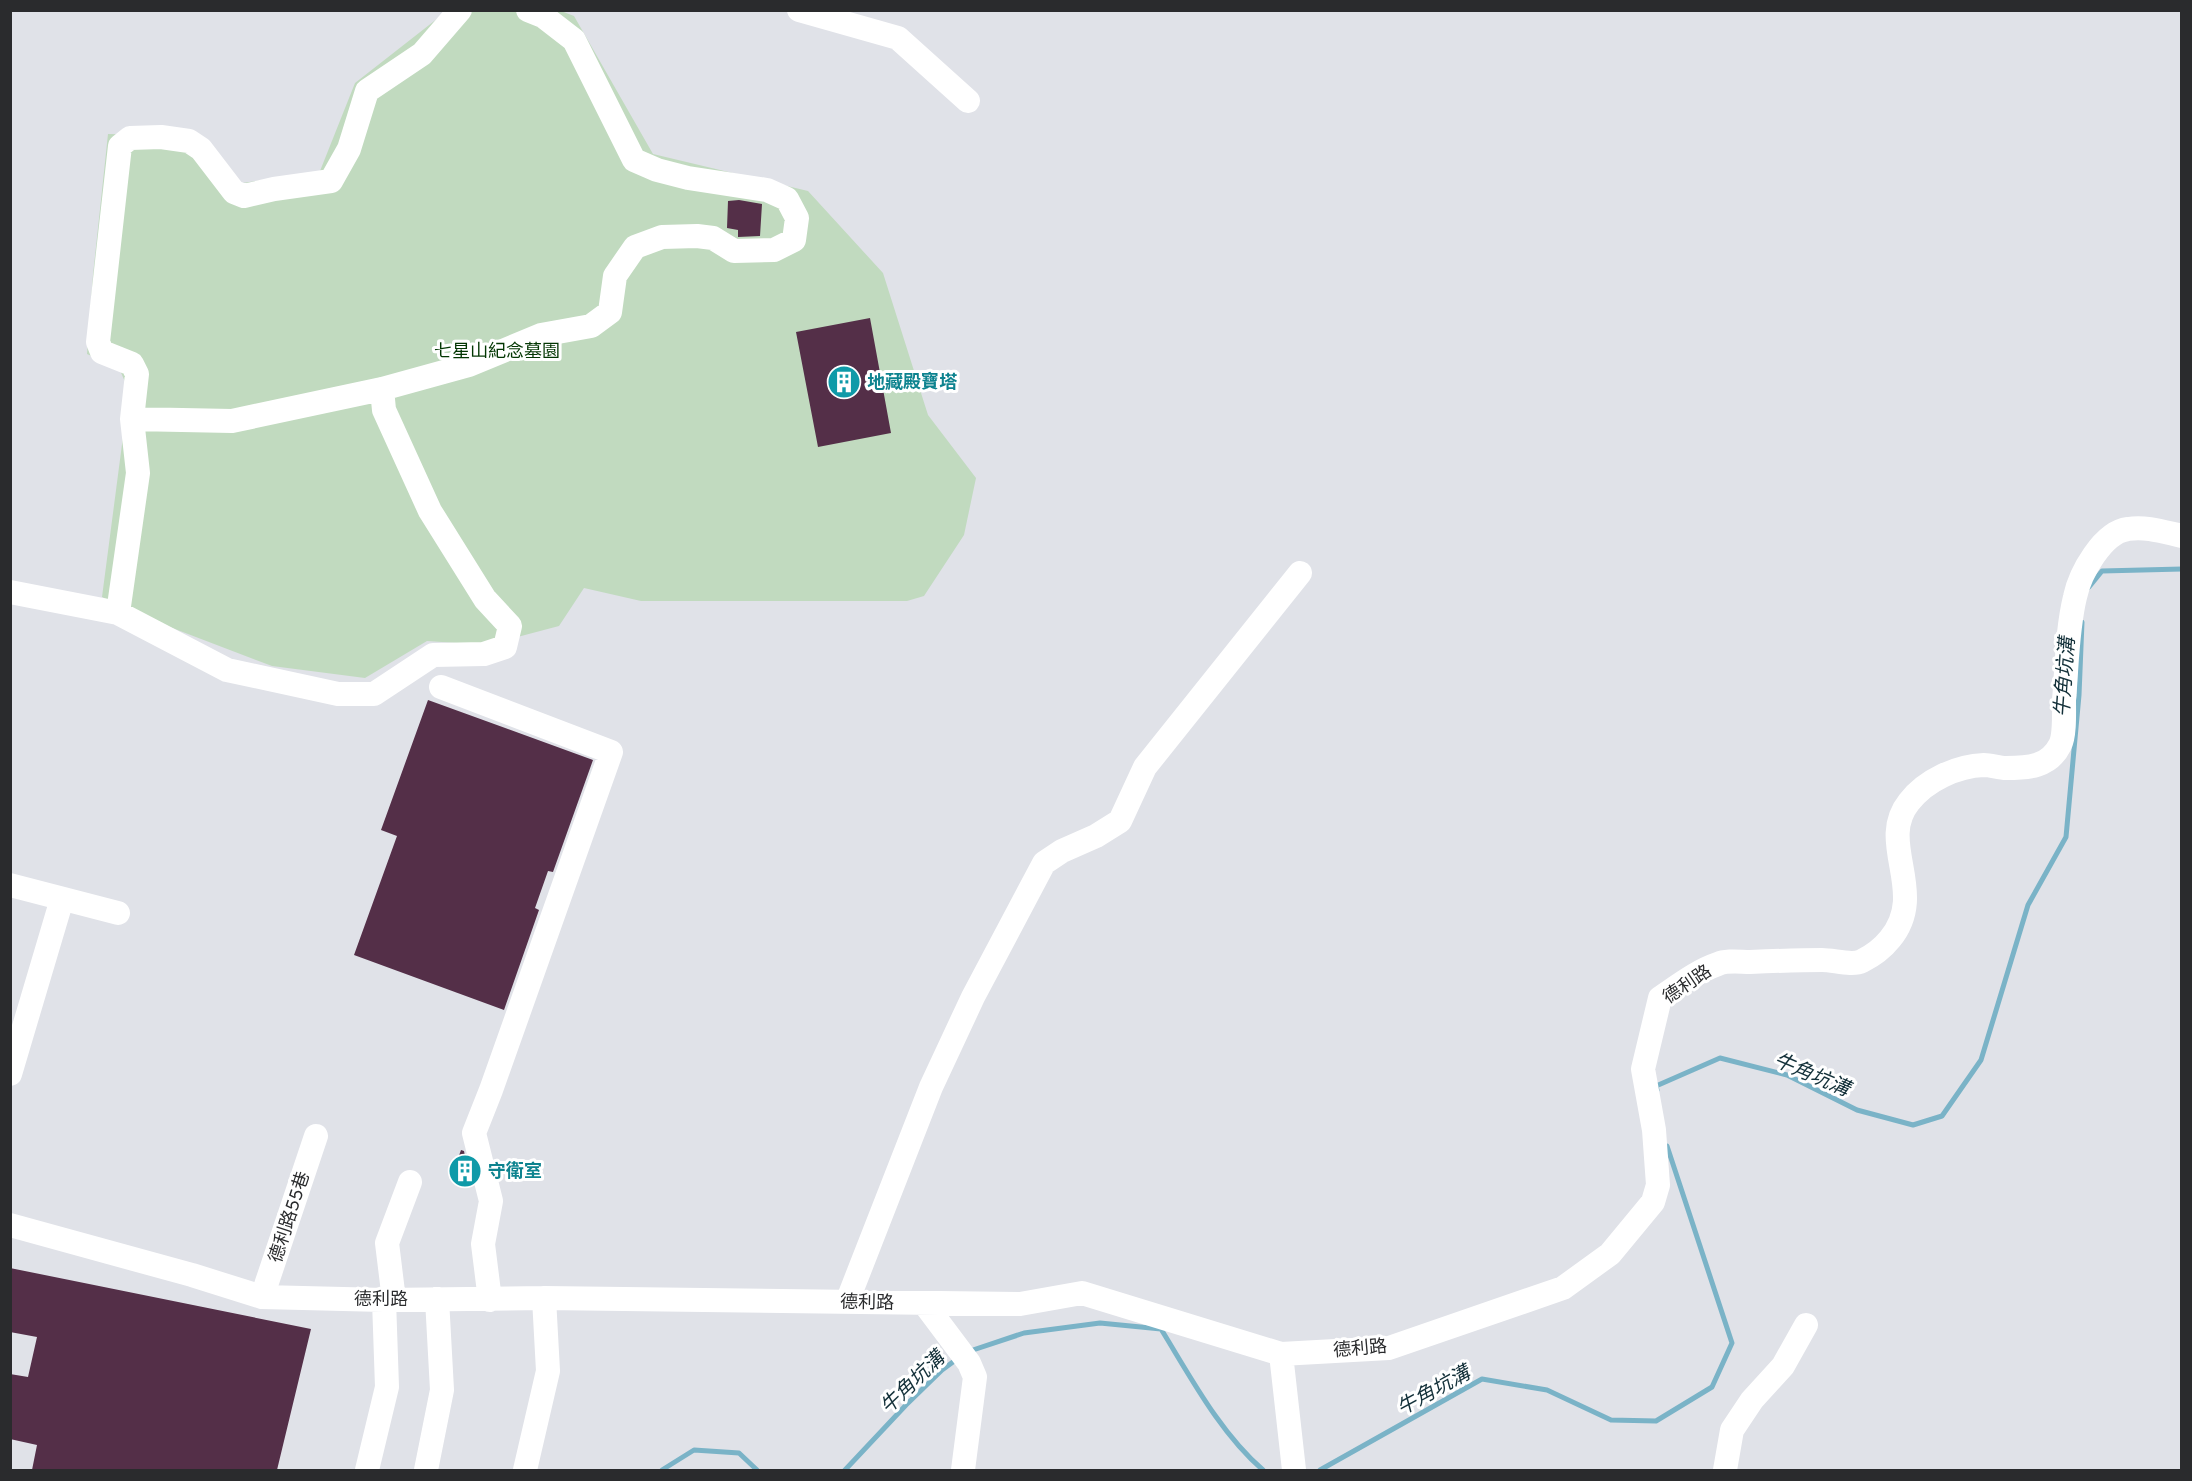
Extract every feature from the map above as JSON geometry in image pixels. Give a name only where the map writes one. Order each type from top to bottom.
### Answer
[{"type":"street","points":[[118,614],[138,473],[132,418],[137,374],[132,364],[102,352],[98,342],[120,146],[129,138],[160,137],[189,141],[201,149],[234,192],[244,196],[274,189],[331,181],[349,149],[367,91],[422,54],[460,10]]},
{"type":"street","points":[[132,418],[232,421],[382,388],[469,365],[541,335],[591,326],[610,312],[615,276],[635,247],[662,237],[713,238],[734,251],[774,250],[794,240],[797,218],[787,199],[767,190],[688,178],[657,170],[634,160],[574,40],[543,16],[528,10]]},
{"type":"street","points":[[799,10],[898,38],[968,101]]},
{"type":"street","points":[[10,592],[118,614],[227,670],[338,694],[374,694],[434,655],[484,654],[505,647],[510,626],[485,598],[430,511],[384,410],[382,388]]},
{"type":"street","name":"德利路","points":[[10,1225],[192,1275],[262,1298],[490,1300],[544,1298],[1020,1304],[1082,1293],[1281,1354],[1389,1347],[1563,1288],[1610,1254],[1653,1202],[1658,1185],[1654,1130],[1643,1069],[1660,998],[1695,975],[1720,963],[1825,960],[1859,962],[1881,950],[1899,928],[1906,906],[1896,839],[1897,826],[1903,808],[1915,794],[1949,772],[1984,765],[2031,768],[2049,760],[2061,744],[2075,595],[2087,567],[2110,536],[2127,529],[2152,529],[2181,536]]},
{"type":"street","points":[[847,1302],[930,1087],[973,997],[1044,863],[1120,821],[1145,767],[1300,573]]},
{"type":"street","points":[[441,687],[611,752],[492,1090],[474,1133],[491,1201],[483,1244],[490,1300]]},
{"type":"street","points":[[10,885],[118,913]]},
{"type":"street","points":[[10,1074],[62,899]]},
{"type":"street","name":"德利路55巷","points":[[262,1298],[316,1136]]},
{"type":"street","points":[[367,1470],[387,1387],[389,1300],[387,1242],[410,1182]]},
{"type":"street","points":[[525,1470],[548,1371],[544,1298]]},
{"type":"street","points":[[426,1470],[442,1390],[437,1299]]},
{"type":"street","points":[[924,1303],[964,1356],[975,1377],[963,1470]]},
{"type":"street","points":[[1725,1470],[1732,1430],[1752,1400],[1783,1366],[1806,1325]]},
{"type":"street","points":[[1281,1354],[1294,1470]]},
{"type":"green space","name":"七星山紀念墓園","points":[[447,11],[561,11],[574,16],[653,154],[808,191],[883,273],[928,415],[976,478],[964,535],[924,596],[907,601],[641,601],[584,588],[559,626],[487,645],[427,641],[365,678],[272,666],[154,621],[102,597],[129,391],[119,368],[87,354],[108,134],[200,136],[236,184],[320,171],[355,83]]},
{"type":"building","points":[[739,200],[762,204],[760,236],[738,237],[738,230],[727,228],[728,201]]},
{"type":"building","name":"地藏殿寶塔","points":[[870,318],[891,433],[818,447],[796,332]]},
{"type":"building","points":[[428,700],[593,760],[553,872],[548,871],[535,908],[539,910],[504,1010],[354,955],[397,836],[381,830]]},
{"type":"building","points":[[461,1150],[464,1151],[471,1186],[451,1178]]},
{"type":"building","points":[[10,1268],[311,1329],[277,1470],[32,1470],[37,1445],[10,1439],[10,1374],[28,1377],[37,1337],[10,1332]]},
{"type":"waterway","name":"牛角坑溝","points":[[2089,587],[2102,571],[2182,569]]},
{"type":"waterway","name":"牛角坑溝","points":[[1657,1090],[1656,1086],[1720,1058],[1787,1075],[1857,1110],[1913,1125],[1942,1116],[1981,1060],[2028,905],[2066,837],[2079,695],[2082,622]]},
{"type":"waterway","name":"牛角坑溝","points":[[1320,1470],[1482,1379],[1547,1390],[1611,1420],[1656,1421],[1712,1387],[1732,1343],[1667,1146]]},
{"type":"waterway","name":"牛角坑溝","points":[[967,1352],[1024,1333],[1100,1323],[1161,1329],[1219,1422],[1263,1470]]},
{"type":"waterway","name":"牛角坑溝","points":[[845,1470],[906,1405],[942,1370],[957,1359]]},
{"type":"waterway","name":"牛角坑溝","points":[[662,1470],[694,1450],[739,1453],[757,1470]]},
{"type":"place","name":"地藏殿寶塔","points":[[844,382]]},
{"type":"place","name":"守衛室","points":[[465,1171]]}]
